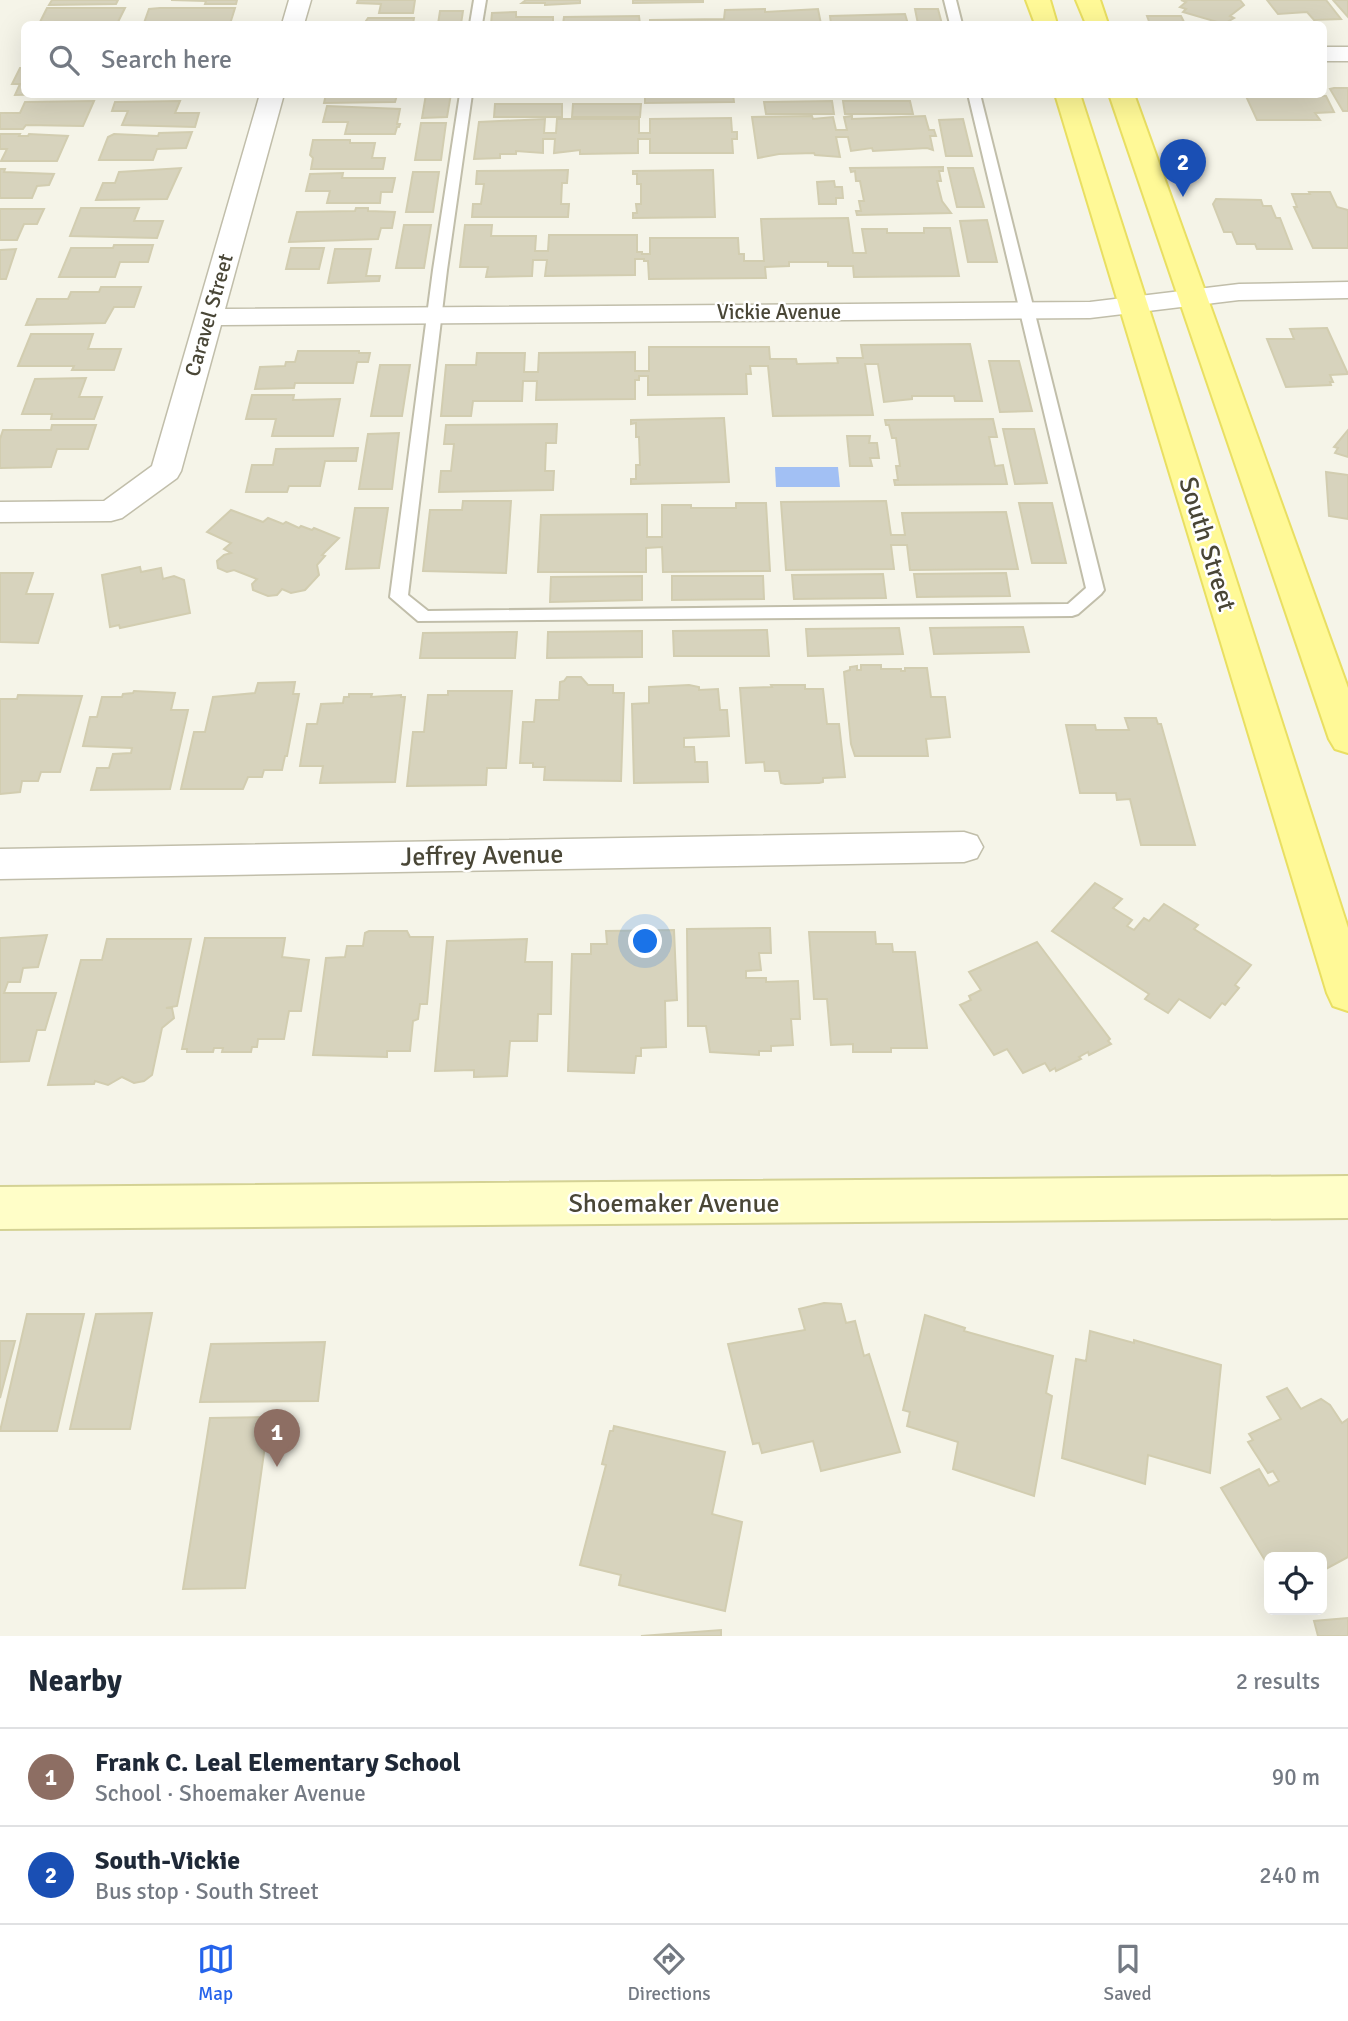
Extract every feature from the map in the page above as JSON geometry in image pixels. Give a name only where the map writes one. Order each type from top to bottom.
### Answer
[{"type":"main road","points":[[1038,0],[1045,21]]},
{"type":"main road","points":[[1088,0],[1096,21]]},
{"type":"main road","name":"South Street","points":[[1068,98],[1348,993]]},
{"type":"main road","points":[[1122,98],[1348,739]]},
{"type":"street","points":[[294,21],[300,0]]},
{"type":"street","points":[[1327,54],[1348,54]]},
{"type":"street","name":"Caravel Street","points":[[111,511],[166,471],[271,98]]},
{"type":"street","name":"Vickie Avenue","points":[[208,317],[1090,310],[1239,292],[1348,290]]},
{"type":"street","points":[[0,512],[111,511]]},
{"type":"street","name":"Jeffrey Avenue","points":[[0,863],[964,846]]},
{"type":"street","name":"Shoemaker Avenue","points":[[0,1208],[1348,1197]]},
{"type":"lane","points":[[476,21],[480,0]]},
{"type":"lane","points":[[950,0],[955,21]]},
{"type":"lane","points":[[465,98],[440,270],[399,597],[424,617],[1072,610],[1095,590],[975,98]]},
{"type":"water","points":[[775,467],[838,467],[840,487],[776,487]]},
{"type":"building","points":[[52,0],[118,0],[116,4],[49,5]]},
{"type":"building","points":[[171,0],[237,0],[236,4],[205,4],[206,1]]},
{"type":"building","points":[[358,0],[415,0],[413,13],[379,13],[381,4],[357,3]]},
{"type":"building","points":[[526,0],[580,0],[580,3],[522,3]]},
{"type":"building","points":[[633,0],[703,0],[703,2],[633,3]]},
{"type":"building","points":[[1181,0],[1240,0],[1244,5],[1230,16],[1234,18],[1229,21],[1214,21],[1183,12],[1186,9],[1180,7],[1186,2]]},
{"type":"building","points":[[1267,0],[1326,0],[1341,19],[1314,20],[1307,12],[1278,14]]},
{"type":"building","points":[[1333,0],[1348,0],[1348,17]]},
{"type":"building","points":[[47,8],[125,8],[118,21],[40,21]]},
{"type":"building","points":[[235,8],[231,21],[145,21],[149,9]]},
{"type":"building","points":[[765,9],[765,12],[818,9],[820,21],[650,21],[724,19],[725,10]]},
{"type":"building","points":[[915,9],[938,9],[941,21],[917,21]]},
{"type":"building","points":[[440,11],[463,11],[461,21],[438,21]]},
{"type":"building","points":[[516,12],[516,17],[553,17],[553,21],[491,21],[492,13]]},
{"type":"building","points":[[905,14],[907,21],[831,21],[830,16]]},
{"type":"building","points":[[639,16],[640,21],[563,21],[564,17]]},
{"type":"building","points":[[1147,16],[1181,16],[1184,21],[1149,21]]},
{"type":"building","points":[[368,18],[414,18],[414,21],[366,21]]},
{"type":"building","points":[[21,68],[21,95],[15,95],[20,84],[12,84]]},
{"type":"building","points":[[1348,88],[1348,111],[1343,111],[1330,89]]},
{"type":"building","points":[[325,98],[396,98],[395,102],[324,103]]},
{"type":"building","points":[[425,98],[450,98],[447,117],[422,118]]},
{"type":"building","points":[[645,98],[734,98],[734,102],[645,103]]},
{"type":"building","points":[[1247,98],[1327,98],[1334,112],[1315,113],[1320,120],[1257,120]]},
{"type":"building","points":[[94,101],[83,126],[26,125],[23,129],[0,129],[0,113],[20,113],[25,102]]},
{"type":"building","points":[[180,101],[175,113],[199,113],[195,127],[122,125],[128,111],[112,111],[115,102]]},
{"type":"building","points":[[832,101],[834,114],[766,114],[764,102]]},
{"type":"building","points":[[843,101],[910,101],[913,114],[845,114]]},
{"type":"building","points":[[495,104],[562,104],[562,117],[494,117]]},
{"type":"building","points":[[573,104],[641,104],[640,117],[572,117]]},
{"type":"building","points":[[327,106],[400,109],[397,124],[400,124],[395,134],[345,134],[348,122],[323,122]]},
{"type":"building","points":[[812,116],[813,119],[833,117],[836,130],[847,130],[844,117],[925,116],[929,130],[934,130],[936,136],[930,136],[933,150],[873,151],[872,148],[851,151],[848,137],[836,137],[840,157],[814,153],[779,154],[758,158],[752,117]]},
{"type":"building","points":[[731,118],[732,132],[737,132],[737,139],[732,139],[733,153],[650,153],[650,139],[638,139],[638,153],[580,154],[580,150],[554,153],[555,139],[543,139],[543,153],[516,151],[516,154],[500,154],[500,158],[474,159],[479,122],[545,119],[544,133],[556,133],[557,119],[639,119],[639,133],[650,133],[650,119]]},
{"type":"building","points":[[963,119],[972,156],[946,156],[939,120]]},
{"type":"building","points":[[421,123],[446,123],[441,160],[415,160]]},
{"type":"building","points":[[192,132],[186,148],[157,149],[153,160],[99,160],[108,137],[114,134],[158,136],[159,133]]},
{"type":"building","points":[[0,134],[68,136],[57,161],[1,161],[7,149],[0,149]]},
{"type":"building","points":[[313,140],[375,143],[372,158],[385,158],[383,169],[311,169]]},
{"type":"building","points":[[943,167],[943,171],[939,171],[941,181],[937,181],[942,201],[951,213],[857,215],[856,211],[861,211],[859,201],[864,201],[860,181],[856,181],[855,171],[851,172],[850,168]]},
{"type":"building","points":[[181,168],[167,199],[96,200],[103,183],[115,183],[119,172]]},
{"type":"building","points":[[948,168],[973,168],[984,207],[957,207]]},
{"type":"building","points":[[0,169],[5,169],[4,172],[54,174],[49,185],[37,186],[32,198],[0,198]]},
{"type":"building","points":[[568,170],[567,183],[562,183],[561,204],[569,204],[568,217],[472,217],[473,204],[481,204],[484,184],[476,184],[477,171]]},
{"type":"building","points":[[713,170],[715,217],[633,218],[633,213],[637,213],[636,204],[641,204],[641,184],[637,184],[637,174],[633,174],[633,171]]},
{"type":"building","points":[[413,172],[439,172],[433,212],[406,212]]},
{"type":"building","points":[[343,173],[342,178],[395,178],[392,192],[381,192],[380,203],[327,203],[330,191],[306,191],[310,174]]},
{"type":"building","points":[[834,181],[835,187],[842,187],[843,198],[836,198],[836,204],[819,204],[817,182]]},
{"type":"building","points":[[1309,192],[1330,192],[1337,207],[1348,210],[1348,248],[1313,248],[1294,207],[1297,207],[1292,194],[1310,194]]},
{"type":"building","points":[[1216,199],[1261,200],[1263,206],[1271,206],[1276,218],[1280,218],[1292,249],[1257,249],[1255,244],[1237,244],[1232,232],[1224,232],[1213,204]]},
{"type":"building","points":[[81,208],[139,208],[134,221],[163,221],[157,238],[70,236]]},
{"type":"building","points":[[356,208],[395,212],[392,228],[381,228],[378,239],[289,242],[297,212],[355,211]]},
{"type":"building","points":[[0,209],[44,209],[37,224],[24,224],[17,240],[0,240]]},
{"type":"building","points":[[848,218],[853,253],[866,253],[862,229],[887,229],[887,233],[924,233],[924,228],[950,228],[959,276],[854,277],[853,266],[828,266],[828,262],[789,262],[789,266],[765,267],[766,278],[649,279],[648,261],[644,259],[635,259],[635,275],[545,276],[547,260],[533,260],[532,276],[486,277],[488,267],[460,267],[465,225],[492,225],[491,236],[536,236],[535,251],[548,251],[549,235],[637,235],[637,252],[642,254],[650,254],[650,238],[738,238],[739,254],[744,254],[744,261],[764,261],[761,219]]},
{"type":"building","points":[[987,220],[997,262],[968,262],[960,221]]},
{"type":"building","points":[[404,225],[431,225],[424,268],[396,268]]},
{"type":"building","points":[[114,245],[153,245],[148,262],[120,262],[115,277],[59,277],[71,248],[113,248]]},
{"type":"building","points":[[291,248],[324,248],[319,269],[286,269]]},
{"type":"building","points":[[16,249],[6,279],[0,279],[0,250]]},
{"type":"building","points":[[335,249],[371,249],[366,276],[380,276],[379,281],[328,283]]},
{"type":"building","points":[[101,287],[141,287],[134,307],[114,307],[105,323],[26,325],[37,299],[68,299],[71,292],[99,292]]},
{"type":"building","points":[[1327,328],[1348,374],[1330,375],[1333,382],[1330,382],[1331,385],[1286,387],[1267,339],[1294,339],[1290,329]]},
{"type":"building","points":[[31,334],[93,334],[88,349],[121,349],[114,370],[72,370],[74,366],[18,366]]},
{"type":"building","points":[[970,344],[982,401],[955,401],[954,396],[912,396],[912,399],[884,402],[878,364],[865,364],[873,415],[773,416],[768,366],[750,366],[751,374],[746,374],[747,394],[648,395],[648,376],[639,376],[639,380],[635,380],[635,399],[536,400],[537,381],[523,381],[522,401],[473,401],[471,416],[441,416],[446,365],[476,365],[477,353],[525,353],[524,372],[538,372],[539,353],[635,352],[635,371],[649,371],[649,347],[769,347],[770,359],[796,359],[797,364],[838,363],[837,358],[863,358],[861,345]]},
{"type":"building","points":[[298,351],[370,353],[368,362],[357,362],[353,383],[295,383],[294,388],[255,389],[260,367],[285,366],[286,362],[295,362]]},
{"type":"building","points":[[989,361],[1019,361],[1032,411],[1000,412]]},
{"type":"building","points":[[380,365],[410,365],[402,416],[371,416]]},
{"type":"building","points":[[86,378],[79,397],[102,397],[94,419],[51,419],[52,414],[22,414],[35,379]]},
{"type":"building","points":[[252,395],[294,395],[293,400],[340,399],[333,436],[272,436],[276,419],[246,419]]},
{"type":"building","points":[[724,418],[729,482],[631,484],[631,479],[636,479],[636,465],[640,465],[639,437],[636,437],[636,423],[631,424],[631,420]]},
{"type":"building","points":[[993,419],[997,437],[989,437],[995,466],[1003,465],[1007,484],[895,485],[894,480],[898,480],[896,466],[900,466],[896,438],[892,438],[885,420]]},
{"type":"building","points":[[557,424],[556,443],[546,443],[545,471],[554,471],[553,490],[439,492],[441,471],[451,471],[454,444],[444,444],[446,425]]},
{"type":"building","points":[[52,425],[96,425],[88,449],[57,449],[51,467],[0,468],[0,439],[3,430],[51,430]]},
{"type":"building","points":[[1003,429],[1034,429],[1047,483],[1015,484]]},
{"type":"building","points":[[1348,430],[1348,457],[1335,453],[1338,448],[1334,447]]},
{"type":"building","points":[[399,433],[392,489],[359,489],[368,434]]},
{"type":"building","points":[[847,436],[870,436],[869,443],[877,443],[879,458],[870,458],[872,466],[850,466]]},
{"type":"building","points":[[358,448],[356,461],[325,461],[320,486],[289,486],[287,492],[246,492],[252,465],[273,465],[276,449]]},
{"type":"building","points":[[1326,472],[1348,475],[1348,519],[1329,516]]},
{"type":"building","points":[[463,501],[511,501],[506,573],[423,571],[430,510],[462,510]]},
{"type":"building","points":[[886,501],[891,535],[905,535],[902,513],[1006,512],[1018,569],[910,570],[907,545],[891,545],[894,569],[786,570],[781,502]]},
{"type":"building","points":[[736,503],[766,503],[770,571],[663,572],[662,547],[646,548],[646,572],[538,572],[541,515],[647,514],[647,537],[662,537],[662,505],[736,508]]},
{"type":"building","points":[[1019,503],[1052,503],[1066,563],[1032,563]]},
{"type":"building","points":[[355,508],[388,508],[379,568],[346,569]]},
{"type":"building","points":[[231,510],[263,522],[268,518],[299,528],[314,528],[339,538],[322,555],[325,556],[317,565],[319,575],[305,590],[291,593],[282,589],[277,595],[268,596],[253,590],[252,584],[257,579],[234,570],[227,572],[218,568],[217,561],[231,553],[224,549],[231,543],[207,532]]},
{"type":"building","points":[[140,567],[141,572],[161,568],[163,579],[174,576],[184,580],[190,613],[120,628],[119,625],[110,627],[102,575]]},
{"type":"building","points":[[0,573],[33,573],[26,594],[53,594],[38,643],[0,642]]},
{"type":"building","points":[[1006,573],[1010,596],[917,597],[914,574]]},
{"type":"building","points":[[883,574],[886,598],[794,599],[792,575]]},
{"type":"building","points":[[642,576],[642,600],[550,602],[551,577]]},
{"type":"building","points":[[672,576],[763,576],[764,599],[672,600]]},
{"type":"building","points":[[1023,627],[1029,652],[934,654],[930,628]]},
{"type":"building","points":[[899,628],[903,654],[808,656],[806,629]]},
{"type":"building","points":[[767,630],[769,656],[674,656],[673,631]]},
{"type":"building","points":[[642,631],[642,657],[547,658],[548,632]]},
{"type":"building","points":[[517,632],[515,658],[420,658],[423,633]]},
{"type":"building","points":[[861,665],[881,665],[881,669],[901,671],[905,671],[905,668],[927,668],[931,697],[945,697],[950,737],[926,739],[928,756],[855,756],[851,744],[844,672],[857,666],[857,670],[861,670]]},
{"type":"building","points":[[567,677],[581,677],[588,685],[613,685],[613,693],[624,693],[621,781],[544,780],[545,767],[520,763],[523,722],[534,722],[536,700],[559,700],[560,682]]},
{"type":"building","points":[[295,682],[293,694],[299,694],[282,770],[264,770],[262,777],[248,777],[243,789],[181,789],[194,732],[205,732],[213,697],[255,693],[258,683]]},
{"type":"building","points":[[771,685],[805,685],[805,689],[823,689],[827,724],[839,724],[845,777],[823,778],[823,782],[819,783],[785,784],[781,783],[779,771],[765,771],[764,762],[746,763],[740,688],[772,687]]},
{"type":"building","points":[[649,687],[699,687],[699,690],[718,689],[720,710],[727,710],[729,736],[684,738],[684,747],[694,747],[695,762],[707,762],[708,782],[634,783],[632,704],[649,703]]},
{"type":"building","points":[[134,691],[175,693],[171,710],[188,710],[170,789],[91,790],[97,768],[109,768],[113,754],[131,753],[132,748],[83,746],[90,717],[97,717],[102,697],[122,697],[123,694]]},
{"type":"building","points":[[448,691],[512,691],[506,768],[487,768],[486,785],[407,786],[413,732],[424,732],[428,695],[448,695]]},
{"type":"building","points":[[349,694],[405,697],[395,782],[320,783],[323,766],[300,766],[307,724],[317,724],[321,704],[343,703],[344,697],[349,697]]},
{"type":"building","points":[[18,695],[82,696],[60,772],[41,772],[38,781],[22,781],[20,792],[0,794],[0,699],[17,699]]},
{"type":"building","points":[[1125,718],[1156,718],[1158,724],[1161,724],[1195,845],[1141,845],[1130,799],[1117,800],[1116,793],[1080,793],[1066,725],[1095,725],[1096,730],[1129,730]]},
{"type":"building","points":[[1095,883],[1122,899],[1113,908],[1132,920],[1127,926],[1134,930],[1144,918],[1149,921],[1164,904],[1198,925],[1194,929],[1251,965],[1235,985],[1239,988],[1225,1005],[1222,1003],[1210,1018],[1179,999],[1168,1013],[1145,999],[1149,994],[1052,931]]},
{"type":"building","points":[[770,928],[771,953],[759,953],[761,970],[746,971],[746,978],[766,978],[766,982],[798,981],[800,1019],[791,1019],[793,1045],[771,1046],[771,1051],[759,1051],[759,1055],[710,1052],[706,1026],[688,1026],[687,929]]},
{"type":"building","points":[[674,930],[677,1000],[665,1001],[666,1047],[641,1048],[641,1056],[636,1056],[634,1073],[568,1071],[572,954],[591,954],[591,944],[607,944],[606,931]]},
{"type":"building","points":[[407,931],[410,937],[433,937],[427,1004],[420,1004],[418,1019],[413,1021],[410,1051],[387,1051],[387,1057],[313,1055],[326,958],[345,957],[347,946],[363,946],[365,933]]},
{"type":"building","points":[[809,932],[875,932],[876,944],[892,944],[893,952],[915,952],[927,1048],[853,1052],[853,1044],[831,1045],[827,999],[814,999]]},
{"type":"building","points":[[47,935],[38,967],[23,968],[20,982],[8,982],[4,993],[56,993],[45,1030],[37,1030],[29,1061],[0,1062],[0,938]]},
{"type":"building","points":[[205,938],[285,938],[282,957],[309,960],[301,1011],[289,1011],[284,1039],[258,1039],[257,1047],[252,1047],[251,1052],[222,1052],[223,1048],[214,1048],[213,1052],[187,1052],[187,1049],[182,1049]]},
{"type":"building","points":[[107,939],[191,939],[177,1006],[166,1008],[172,1008],[174,1018],[162,1028],[152,1075],[144,1081],[134,1083],[122,1077],[108,1085],[95,1081],[94,1084],[48,1085],[81,960],[102,960]]},
{"type":"building","points":[[527,939],[525,962],[552,962],[551,1014],[538,1014],[537,1041],[510,1041],[507,1076],[474,1077],[474,1070],[435,1071],[447,941]]},
{"type":"building","points":[[1037,942],[1110,1039],[1108,1041],[1111,1044],[1089,1055],[1088,1052],[1079,1057],[1081,1059],[1056,1071],[1055,1068],[1050,1071],[1045,1063],[1023,1073],[1007,1049],[994,1055],[960,1005],[971,1000],[969,996],[981,990],[969,972]]},
{"type":"building","points":[[824,1303],[841,1304],[846,1323],[855,1321],[864,1356],[869,1354],[900,1452],[821,1471],[813,1441],[762,1453],[759,1443],[753,1444],[728,1344],[805,1330],[799,1309]]},
{"type":"building","points":[[152,1313],[130,1429],[70,1429],[96,1314]]},
{"type":"building","points":[[27,1314],[84,1314],[57,1431],[0,1431]]},
{"type":"building","points":[[925,1315],[965,1328],[964,1331],[1053,1356],[1046,1393],[1052,1396],[1034,1496],[953,1469],[958,1442],[907,1426],[910,1412],[903,1410]]},
{"type":"building","points":[[1090,1331],[1134,1343],[1134,1340],[1221,1365],[1210,1473],[1148,1455],[1145,1484],[1062,1458],[1076,1359],[1086,1361]]},
{"type":"building","points":[[0,1341],[15,1341],[0,1398]]},
{"type":"building","points":[[325,1342],[318,1401],[200,1402],[211,1344]]},
{"type":"building","points":[[1287,1388],[1301,1409],[1321,1399],[1330,1405],[1342,1423],[1348,1419],[1348,1557],[1327,1568],[1327,1552],[1264,1552],[1264,1559],[1221,1488],[1259,1469],[1269,1486],[1279,1481],[1273,1471],[1268,1473],[1248,1442],[1253,1440],[1249,1434],[1281,1419],[1267,1397]]},
{"type":"building","points":[[269,1417],[245,1588],[183,1589],[210,1418]]},
{"type":"building","points":[[614,1426],[725,1452],[712,1514],[742,1522],[725,1611],[619,1585],[621,1575],[580,1565],[606,1465],[602,1464],[610,1431],[613,1431]]},
{"type":"building","points":[[1348,1618],[1348,1636],[1318,1636],[1314,1621]]},
{"type":"building","points":[[721,1630],[721,1636],[641,1636]]},
{"type":"place","name":"South-Vickie","points":[[1183,197]]},
{"type":"place","name":"Frank C. Leal Elementary School","points":[[277,1467]]}]
